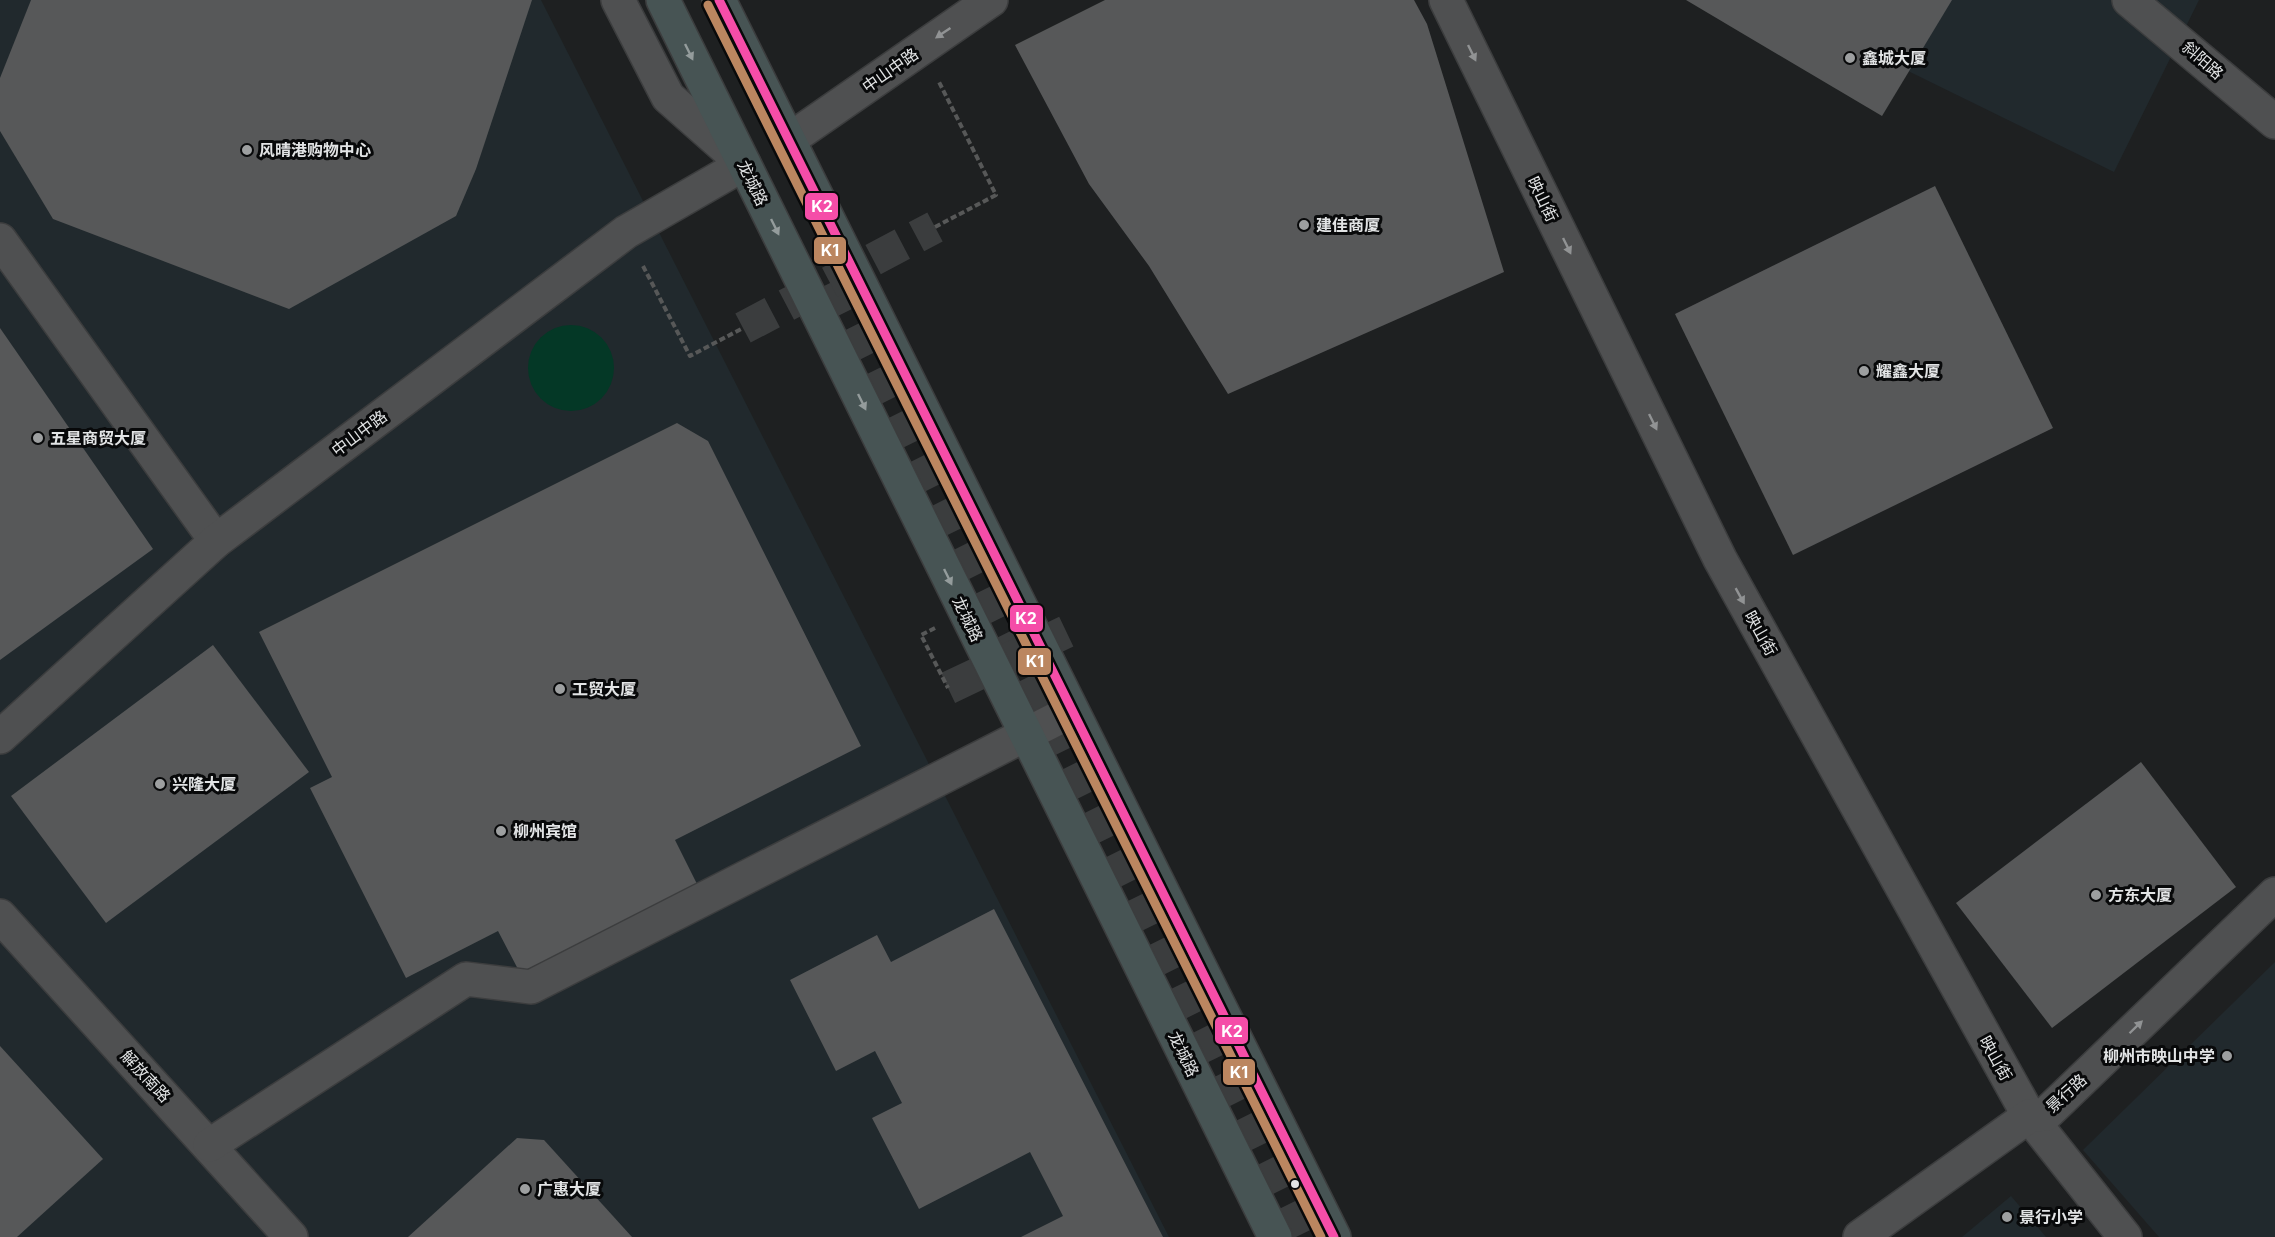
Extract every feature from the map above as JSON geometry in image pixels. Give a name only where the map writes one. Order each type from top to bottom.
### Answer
[{"type":"main road","name":"龙城路","points":[[663,0],[1275,1237]]},
{"type":"main road","points":[[719,0],[1334,1237]]},
{"type":"main road","points":[[744,164],[789,140]]},
{"type":"street","points":[[618,0],[668,97],[744,164]]},
{"type":"street","name":"中山中路","points":[[789,140],[991,0]]},
{"type":"street","name":"映山街","points":[[1446,0],[1720,559],[2029,1116],[2125,1237]]},
{"type":"street","name":"斜阳路","points":[[2129,0],[2275,122]]},
{"type":"street","name":"中山中路","points":[[0,737],[216,541],[626,232],[744,164]]},
{"type":"street","points":[[0,240],[216,541]]},
{"type":"street","points":[[210,1145],[466,980],[531,987],[1072,711]]},
{"type":"street","name":"景行路","points":[[1860,1237],[2029,1116],[2046,1114],[2275,894]]},
{"type":"street","name":"解放南路","points":[[0,916],[291,1237]]},
{"type":"path","points":[[921,48],[996,195],[935,227]]},
{"type":"path","points":[[626,232],[690,356],[742,328]]},
{"type":"shaded area","points":[[0,0],[541,0],[1169,1237],[0,1237]]},
{"type":"shaded area","points":[[1763,0],[2199,0],[2114,172]]},
{"type":"shaded area","name":"柳州市映山中学","points":[[2275,962],[2275,1237],[2159,1237],[2083,1150]]},
{"type":"shaded area","name":"景行小学","points":[[2011,1196],[2046,1237],[1962,1237]]},
{"type":"green space","points":[[571,325],[595,332],[607,344],[614,368],[607,392],[595,404],[571,411],[547,404],[535,392],[528,368],[535,344],[547,332]]},
{"type":"building","name":"风晴港购物中心","points":[[31,0],[532,0],[476,169],[456,216],[289,309],[53,219],[0,131],[0,78]]},
{"type":"building","name":"建佳商厦","points":[[1105,0],[1414,0],[1427,24],[1504,272],[1228,394],[1149,266],[1089,184],[1015,45]]},
{"type":"building","name":"鑫城大厦","points":[[1686,0],[1952,0],[1882,116]]},
{"type":"building","name":"耀鑫大厦","points":[[1935,186],[2053,428],[1793,555],[1675,314]]},
{"type":"building","name":"五星商贸大厦","points":[[0,328],[153,549],[0,660]]},
{"type":"building","name":"工贸大厦","points":[[677,423],[708,441],[861,746],[675,840],[697,884],[520,973],[498,931],[406,978],[310,788],[332,777],[259,632]]},
{"type":"building","name":"兴隆大厦","points":[[213,645],[309,772],[106,923],[11,796]]},
{"type":"building","name":"方东大厦","points":[[2141,762],[2236,887],[2052,1028],[1956,903]]},
{"type":"building","points":[[994,909],[1163,1237],[1021,1237],[1063,1216],[1030,1152],[919,1209],[872,1118],[902,1103],[875,1051],[836,1071],[790,980],[877,935],[891,962]]},
{"type":"building","points":[[0,1046],[103,1159],[17,1237],[0,1237]]},
{"type":"building","name":"广惠大厦","points":[[517,1138],[544,1140],[632,1237],[408,1237]]},
{"type":"tunnel","points":[[743,328],[935,227]]},
{"type":"tunnel","points":[[824,286],[1296,1237]]},
{"type":"tunnel","points":[[948,688],[1074,628]]},
{"type":"transit line","name":"K2","points":[[719,0],[1334,1237]]},
{"type":"transit line","name":"K1","points":[[708,5],[1321,1237]]},
{"type":"place","name":"鑫城大厦","points":[[1850,58]]},
{"type":"place","name":"风晴港购物中心","points":[[247,150]]},
{"type":"place","name":"建佳商厦","points":[[1304,225]]},
{"type":"place","name":"耀鑫大厦","points":[[1864,371]]},
{"type":"place","name":"五星商贸大厦","points":[[38,438]]},
{"type":"place","name":"工贸大厦","points":[[560,689]]},
{"type":"place","name":"兴隆大厦","points":[[160,784]]},
{"type":"place","name":"柳州宾馆","points":[[501,831]]},
{"type":"place","name":"方东大厦","points":[[2096,895]]},
{"type":"place","name":"柳州市映山中学","points":[[2227,1056]]},
{"type":"place","name":"广惠大厦","points":[[525,1189]]},
{"type":"place","name":"景行小学","points":[[2007,1217]]}]
